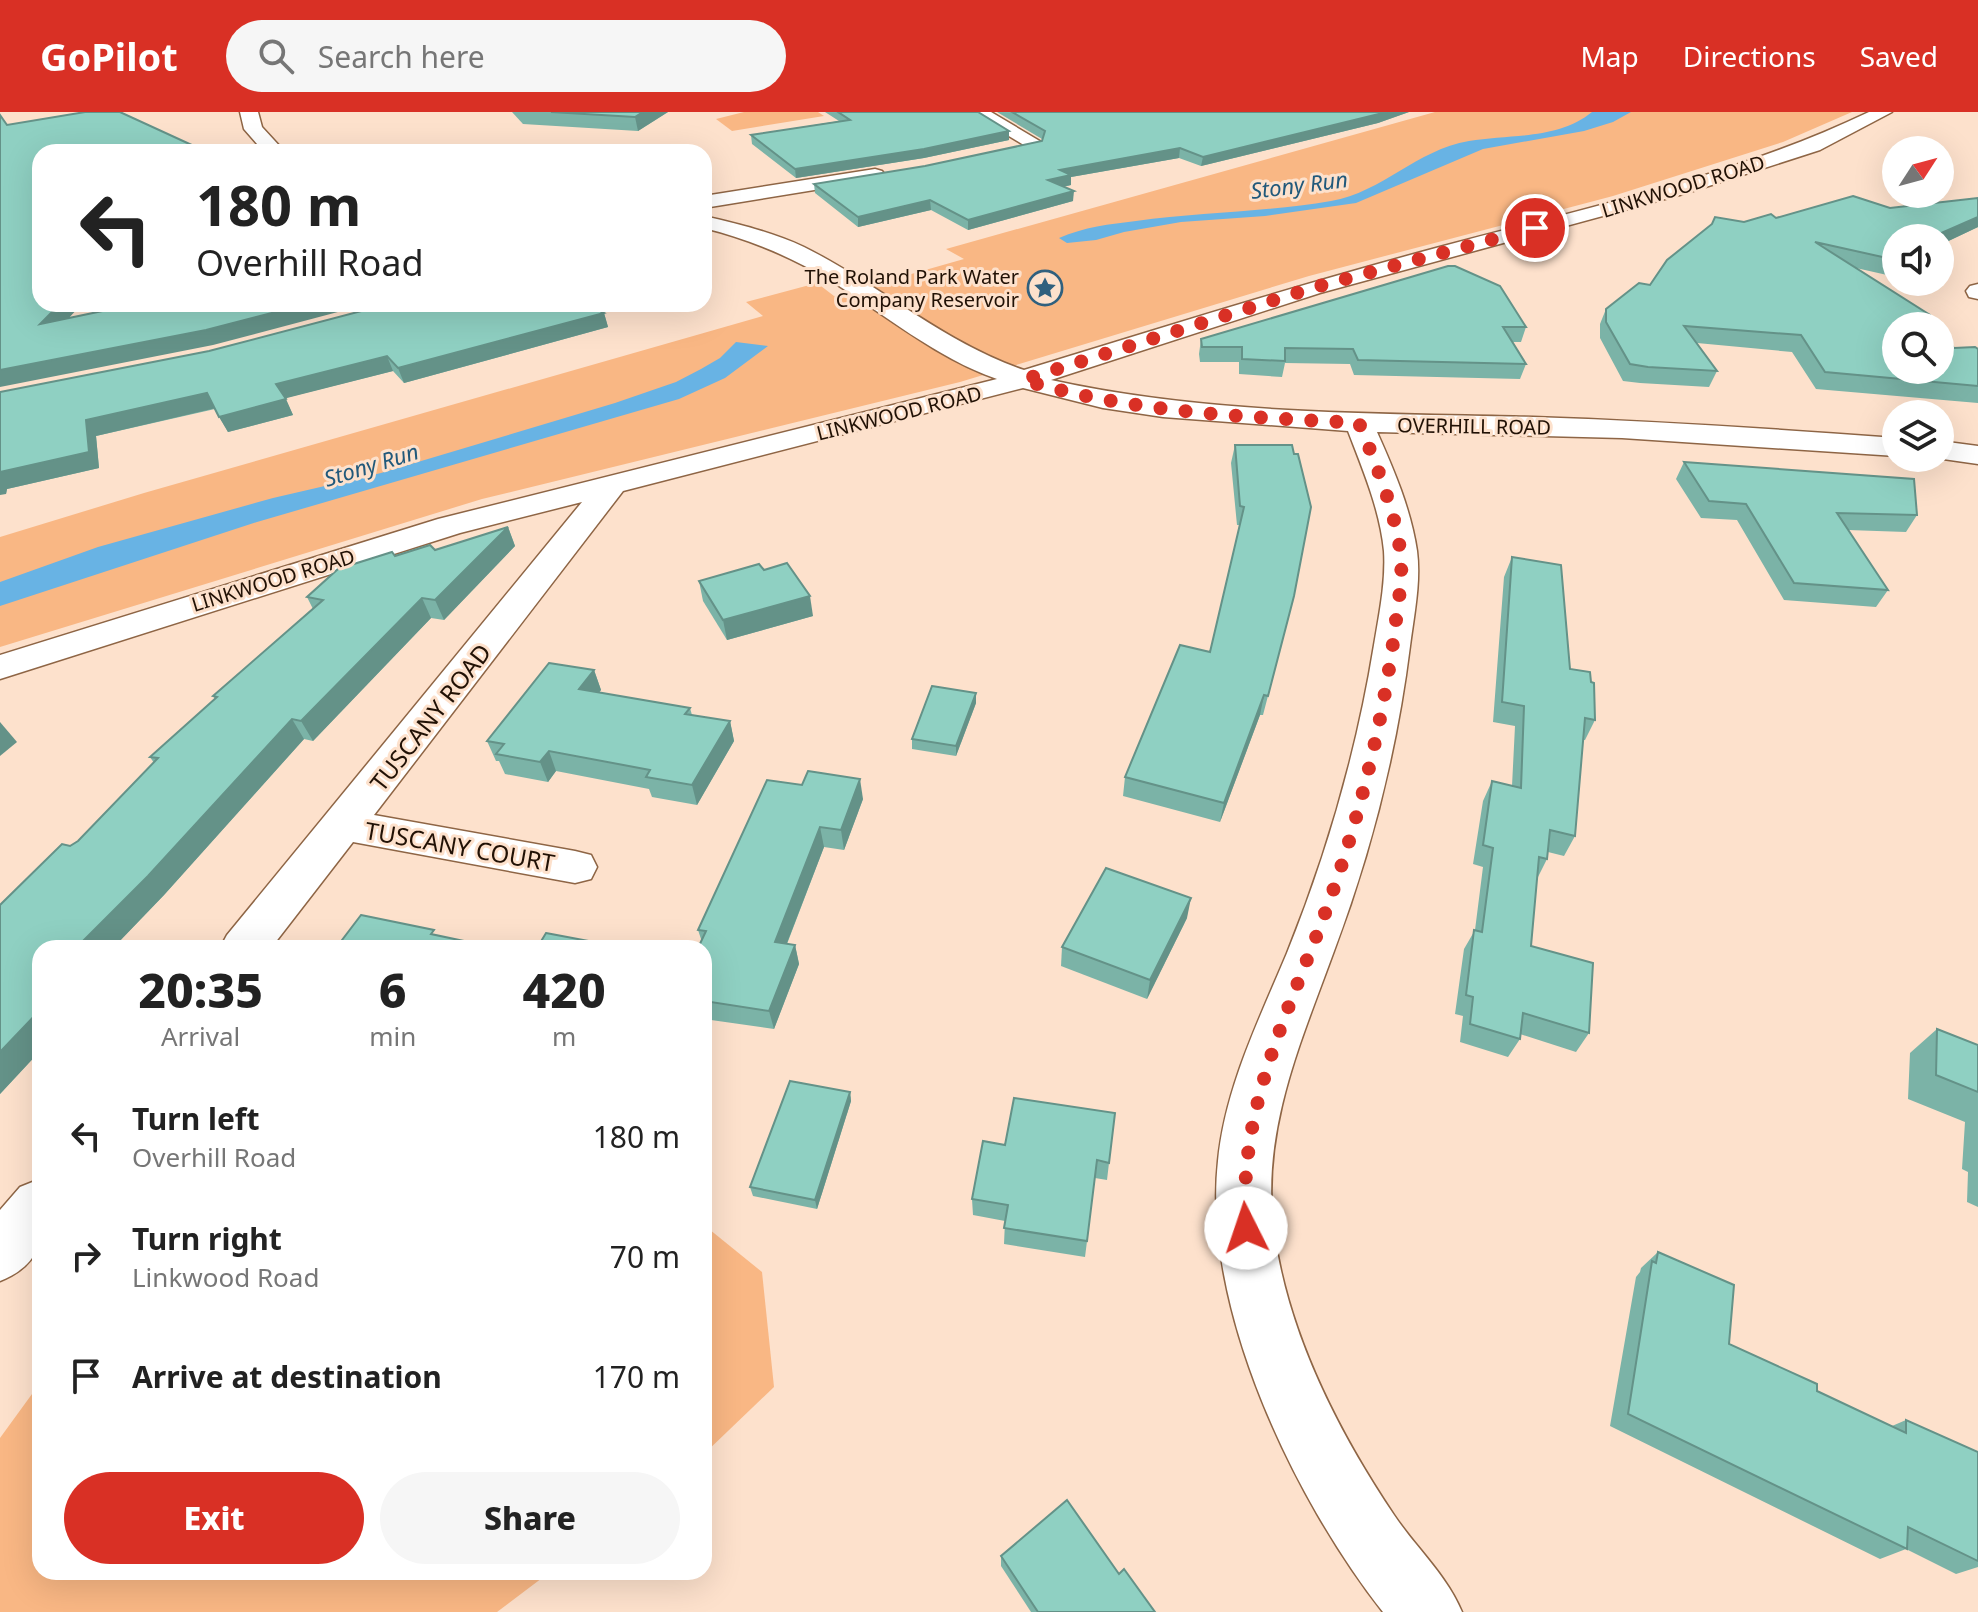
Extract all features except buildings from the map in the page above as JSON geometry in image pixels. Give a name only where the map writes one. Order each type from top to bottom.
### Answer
[{"type":"street","points":[[249,112],[253,129],[267,144]]},
{"type":"street","points":[[978,112],[1034,143],[1003,150]]},
{"type":"street","name":"LINKWOOD ROAD","points":[[0,667],[449,526],[1023,380],[1312,288],[1680,189],[1813,146],[1883,112]]},
{"type":"street","points":[[712,212],[894,172]]},
{"type":"street","name":"OVERHILL ROAD","points":[[712,213],[789,248],[963,352],[1023,380],[1142,406],[1359,423],[1667,431],[1882,446]]},
{"type":"street","points":[[1359,423],[1387,494],[1401,553],[1391,658],[1364,785],[1340,865],[1260,1089],[1247,1145],[1243,1189],[1246,1228],[1258,1292],[1274,1345],[1315,1445],[1372,1542],[1427,1612]]},
{"type":"street","points":[[1954,452],[1978,455]]},
{"type":"street","name":"TUSCANY ROAD","points":[[251,940],[613,484]]},
{"type":"street","name":"TUSCANY COURT","points":[[344,825],[575,867]]},
{"type":"street","points":[[0,1253],[32,1215]]},
{"type":"shaded area","points":[[744,112],[818,112],[824,116],[732,131],[716,119]]},
{"type":"shaded area","points":[[1435,112],[1852,112],[1783,142],[1613,196],[1309,276],[960,382],[482,499],[0,647],[0,537],[763,316],[746,302],[817,283],[834,296],[964,259],[946,249]]},
{"type":"shaded area","points":[[712,1231],[762,1272],[774,1387],[712,1446]]},
{"type":"shaded area","points":[[32,1394],[32,1580],[539,1580],[497,1612],[0,1612],[0,1438]]},
{"type":"water","points":[[1592,112],[1631,112],[1613,122],[1584,131],[1483,149],[1356,203],[1265,216],[1181,222],[1096,240],[1067,243],[1059,238],[1117,223],[1331,201],[1367,189],[1450,146],[1549,132],[1579,121]]},
{"type":"water","name":"Stony Run","points":[[736,342],[768,346],[725,378],[679,399],[257,522],[0,606],[0,582],[98,547],[273,498],[381,473],[615,403],[676,382],[720,358]]},
{"type":"place","name":"The Roland Park Water Company Reservoir","points":[[1045,288]]},
{"type":"route","points":[[1246,1228],[1243,1189],[1247,1145],[1260,1089],[1324,917],[1364,785],[1391,658],[1401,553],[1387,494],[1359,423],[1142,406],[1023,380],[1172,330],[1312,288],[1535,228]]}]
